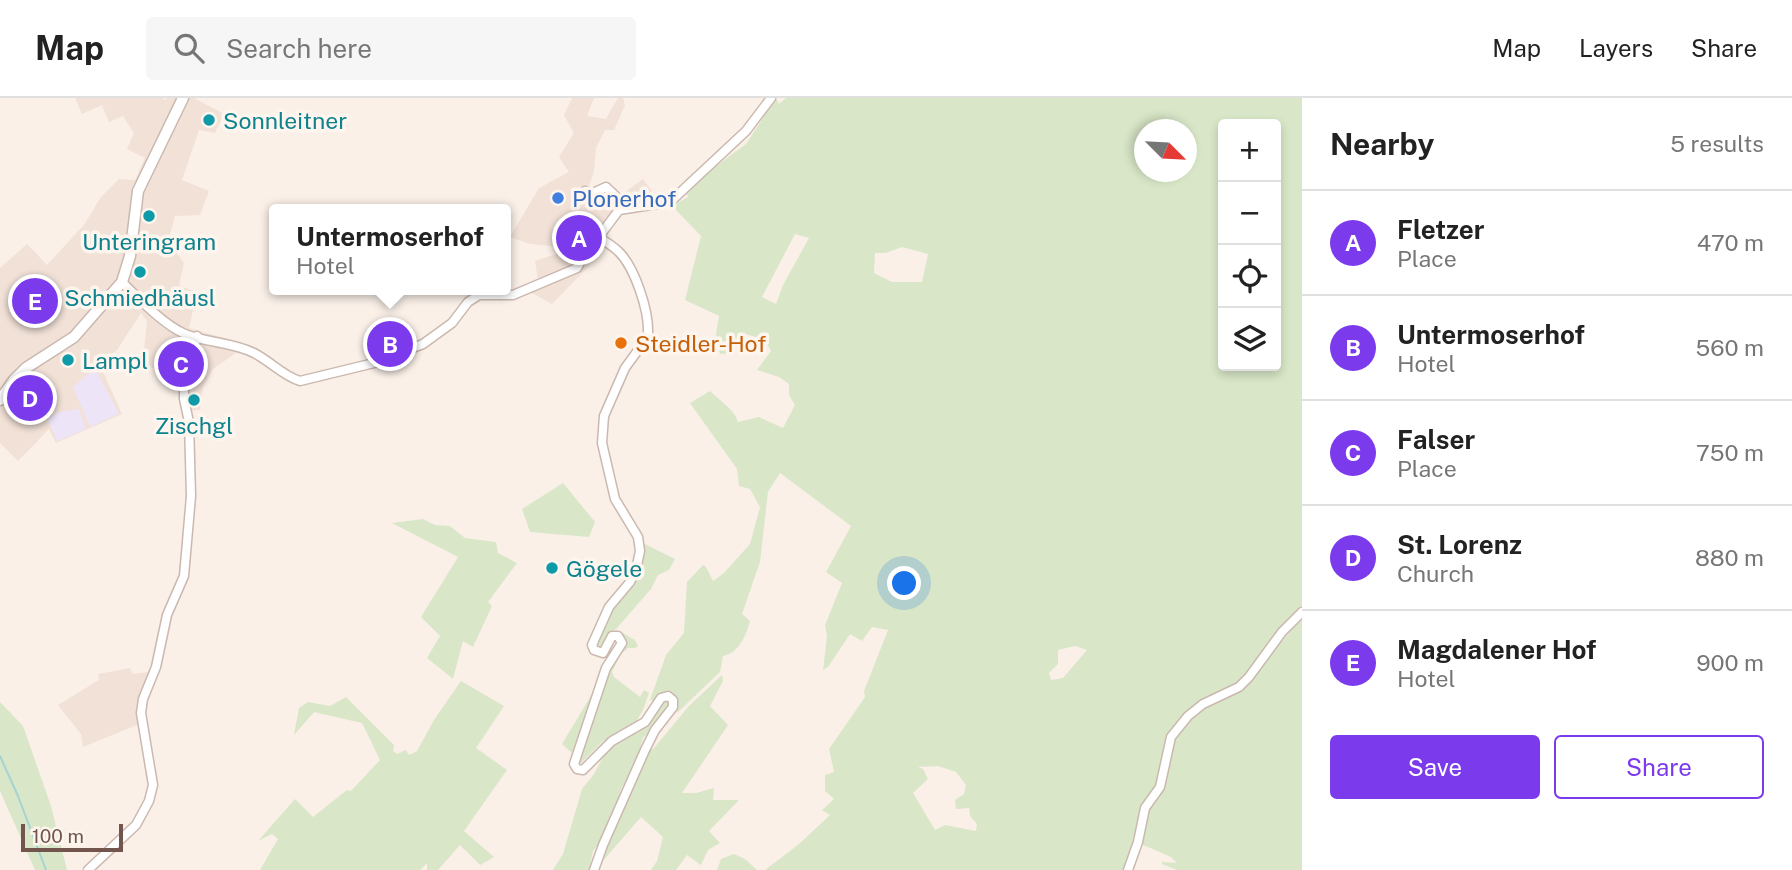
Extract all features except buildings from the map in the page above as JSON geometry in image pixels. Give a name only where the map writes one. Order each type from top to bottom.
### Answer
[{"type":"street","points":[[0,400],[26,368],[74,337],[122,282],[130,256],[138,191],[183,98]]},
{"type":"street","points":[[595,237],[619,210],[670,202],[746,131],[771,98]]},
{"type":"street","points":[[585,191],[593,194],[606,187],[624,204],[634,207]]},
{"type":"street","points":[[122,282],[174,328],[188,335],[223,342],[252,352],[289,378],[300,381],[390,358],[423,344],[452,323],[468,302],[479,295],[513,295],[577,268],[582,257],[578,251],[563,243],[562,237],[574,222],[607,242],[628,263],[649,321],[648,335],[625,368],[604,416],[602,443],[615,499],[640,545],[636,570],[609,607],[593,645],[594,650],[603,653],[612,636],[618,636],[622,643],[606,668],[574,764],[577,769],[589,767],[593,758],[612,741],[645,722],[661,698],[668,696],[673,700],[673,706],[650,738],[594,870]]},
{"type":"street","points":[[88,870],[136,825],[149,801],[153,785],[141,713],[143,699],[156,667],[167,615],[184,576],[191,496],[189,422],[184,386],[197,337]]},
{"type":"street","points":[[1128,870],[1138,842],[1145,808],[1160,787],[1171,737],[1188,716],[1203,704],[1239,687],[1282,632],[1302,612]]},
{"type":"shaded area","points":[[75,98],[194,98],[224,114],[215,133],[199,130],[182,180],[209,191],[200,215],[175,216],[168,241],[184,263],[179,285],[197,293],[189,328],[242,343],[240,350],[213,369],[203,387],[200,410],[185,411],[181,384],[147,365],[144,350],[147,321],[141,313],[117,350],[99,363],[122,414],[56,443],[49,429],[18,461],[0,443],[0,268],[27,244],[47,265],[84,225],[101,197],[119,179],[135,180],[145,158],[127,149],[134,133],[123,116],[109,122],[102,105],[82,114]]},
{"type":"shaded area","points":[[572,98],[594,98],[587,116],[606,119],[618,98],[623,98],[625,105],[614,130],[605,130],[596,148],[594,171],[589,186],[592,189],[608,182],[621,195],[643,179],[652,191],[619,215],[595,242],[590,265],[552,304],[530,292],[539,287],[535,261],[559,253],[561,247],[530,244],[511,235],[539,188],[569,172],[559,157],[574,133],[564,115]]},
{"type":"shaded area","points":[[95,368],[119,414],[90,427],[73,387]]},
{"type":"shaded area","points":[[79,409],[86,429],[57,441],[47,418],[59,412]]},
{"type":"shaded area","points":[[130,668],[133,674],[157,671],[142,708],[144,722],[83,747],[81,734],[58,705],[99,680],[98,674]]},
{"type":"green space","points":[[776,98],[779,104],[786,98],[1302,98],[1302,609],[1245,678],[1202,702],[1170,736],[1162,772],[1125,870],[765,870],[799,844],[830,815],[822,810],[834,799],[825,791],[825,775],[834,772],[829,749],[865,697],[864,691],[888,630],[872,627],[862,641],[850,634],[828,667],[823,670],[827,636],[825,625],[842,583],[826,572],[851,526],[780,473],[768,492],[760,562],[742,614],[750,621],[741,643],[723,656],[720,672],[677,713],[678,701],[668,693],[661,693],[650,700],[666,655],[684,633],[687,582],[703,565],[713,581],[724,573],[750,544],[760,507],[750,489],[739,486],[737,469],[690,403],[710,391],[730,409],[738,422],[759,417],[783,428],[795,405],[789,395],[789,384],[779,377],[757,370],[771,351],[765,340],[746,334],[738,335],[732,353],[720,354],[716,334],[719,316],[685,300],[701,236],[672,206],[688,197],[685,189],[746,144]],"holes":[[[795,234],[809,238],[783,285],[776,304],[762,297]],[[902,247],[928,254],[922,282],[892,282],[874,273],[875,253],[886,253]],[[1075,646],[1087,650],[1063,678],[1051,680],[1049,673],[1058,664],[1058,650]],[[938,766],[956,772],[966,785],[964,794],[955,800],[956,809],[969,808],[970,816],[977,824],[976,831],[945,825],[935,830],[913,793],[928,779],[923,769],[918,767]]]},
{"type":"green space","points":[[563,483],[595,522],[589,537],[530,532],[522,509]]},
{"type":"green space","points":[[423,519],[435,525],[450,526],[465,538],[496,542],[498,553],[517,563],[488,602],[492,606],[473,647],[463,641],[453,679],[427,658],[440,636],[421,617],[458,557],[392,523]]},
{"type":"green space","points":[[643,543],[675,559],[669,570],[658,575],[651,589],[616,629],[607,635],[604,646],[599,648],[597,641],[614,604],[617,606],[620,602],[617,601],[635,580]]},
{"type":"green space","points":[[1302,618],[1302,870],[1177,870],[1162,864],[1177,863],[1171,857],[1141,844],[1148,808],[1174,738],[1189,718],[1240,690]]},
{"type":"green space","points":[[621,632],[635,640],[638,646],[628,648],[621,654],[612,672],[614,677],[640,697],[644,690],[649,693],[636,722],[603,741],[581,763],[579,762],[608,670],[627,641]]},
{"type":"green space","points":[[722,675],[723,681],[710,706],[728,725],[682,793],[696,793],[714,788],[713,800],[739,800],[709,831],[720,843],[708,850],[701,865],[687,855],[676,870],[651,870],[657,861],[663,837],[641,817],[601,863],[599,862],[647,752],[654,748],[689,706]]},
{"type":"green space","points":[[461,681],[504,706],[476,748],[507,770],[464,831],[494,857],[480,865],[460,845],[438,870],[427,870],[427,863],[420,870],[260,870],[278,839],[272,834],[258,841],[295,799],[313,817],[347,790],[351,791],[380,760],[362,723],[314,712],[294,735],[299,708],[308,702],[330,706],[346,697],[394,745],[393,751],[397,754],[406,750],[409,755],[417,751],[434,720]]},
{"type":"green space","points":[[592,694],[595,695],[577,748],[572,753],[562,744]]},
{"type":"green space","points":[[668,700],[669,709],[643,738],[636,761],[621,789],[615,811],[593,851],[589,870],[553,870],[563,854],[582,789],[607,750],[648,724],[663,701]]},
{"type":"green space","points":[[0,702],[23,726],[51,806],[67,870],[35,870],[0,791]]},
{"type":"green space","points":[[734,854],[745,859],[757,870],[717,870],[721,859]]},
{"type":"waterway","points":[[0,756],[46,870]]},
{"type":"place","name":"Sonnleitner","points":[[209,120]]},
{"type":"place","name":"Plonerhof","points":[[558,198]]},
{"type":"place","name":"Unteringram","points":[[149,216]]},
{"type":"place","name":"Fletzer","points":[[579,238]]},
{"type":"place","name":"Schmiedhäusl","points":[[140,272]]},
{"type":"place","name":"Magdalener Hof","points":[[35,301]]},
{"type":"place","name":"Steidler-Hof","points":[[621,343]]},
{"type":"place","name":"Untermoserhof","points":[[390,344]]},
{"type":"place","name":"Lampl","points":[[68,360]]},
{"type":"place","name":"Falser","points":[[181,364]]},
{"type":"place","name":"St. Lorenz","points":[[30,398]]},
{"type":"place","name":"Zischgl","points":[[194,400]]},
{"type":"place","name":"Gögele","points":[[552,568]]}]
